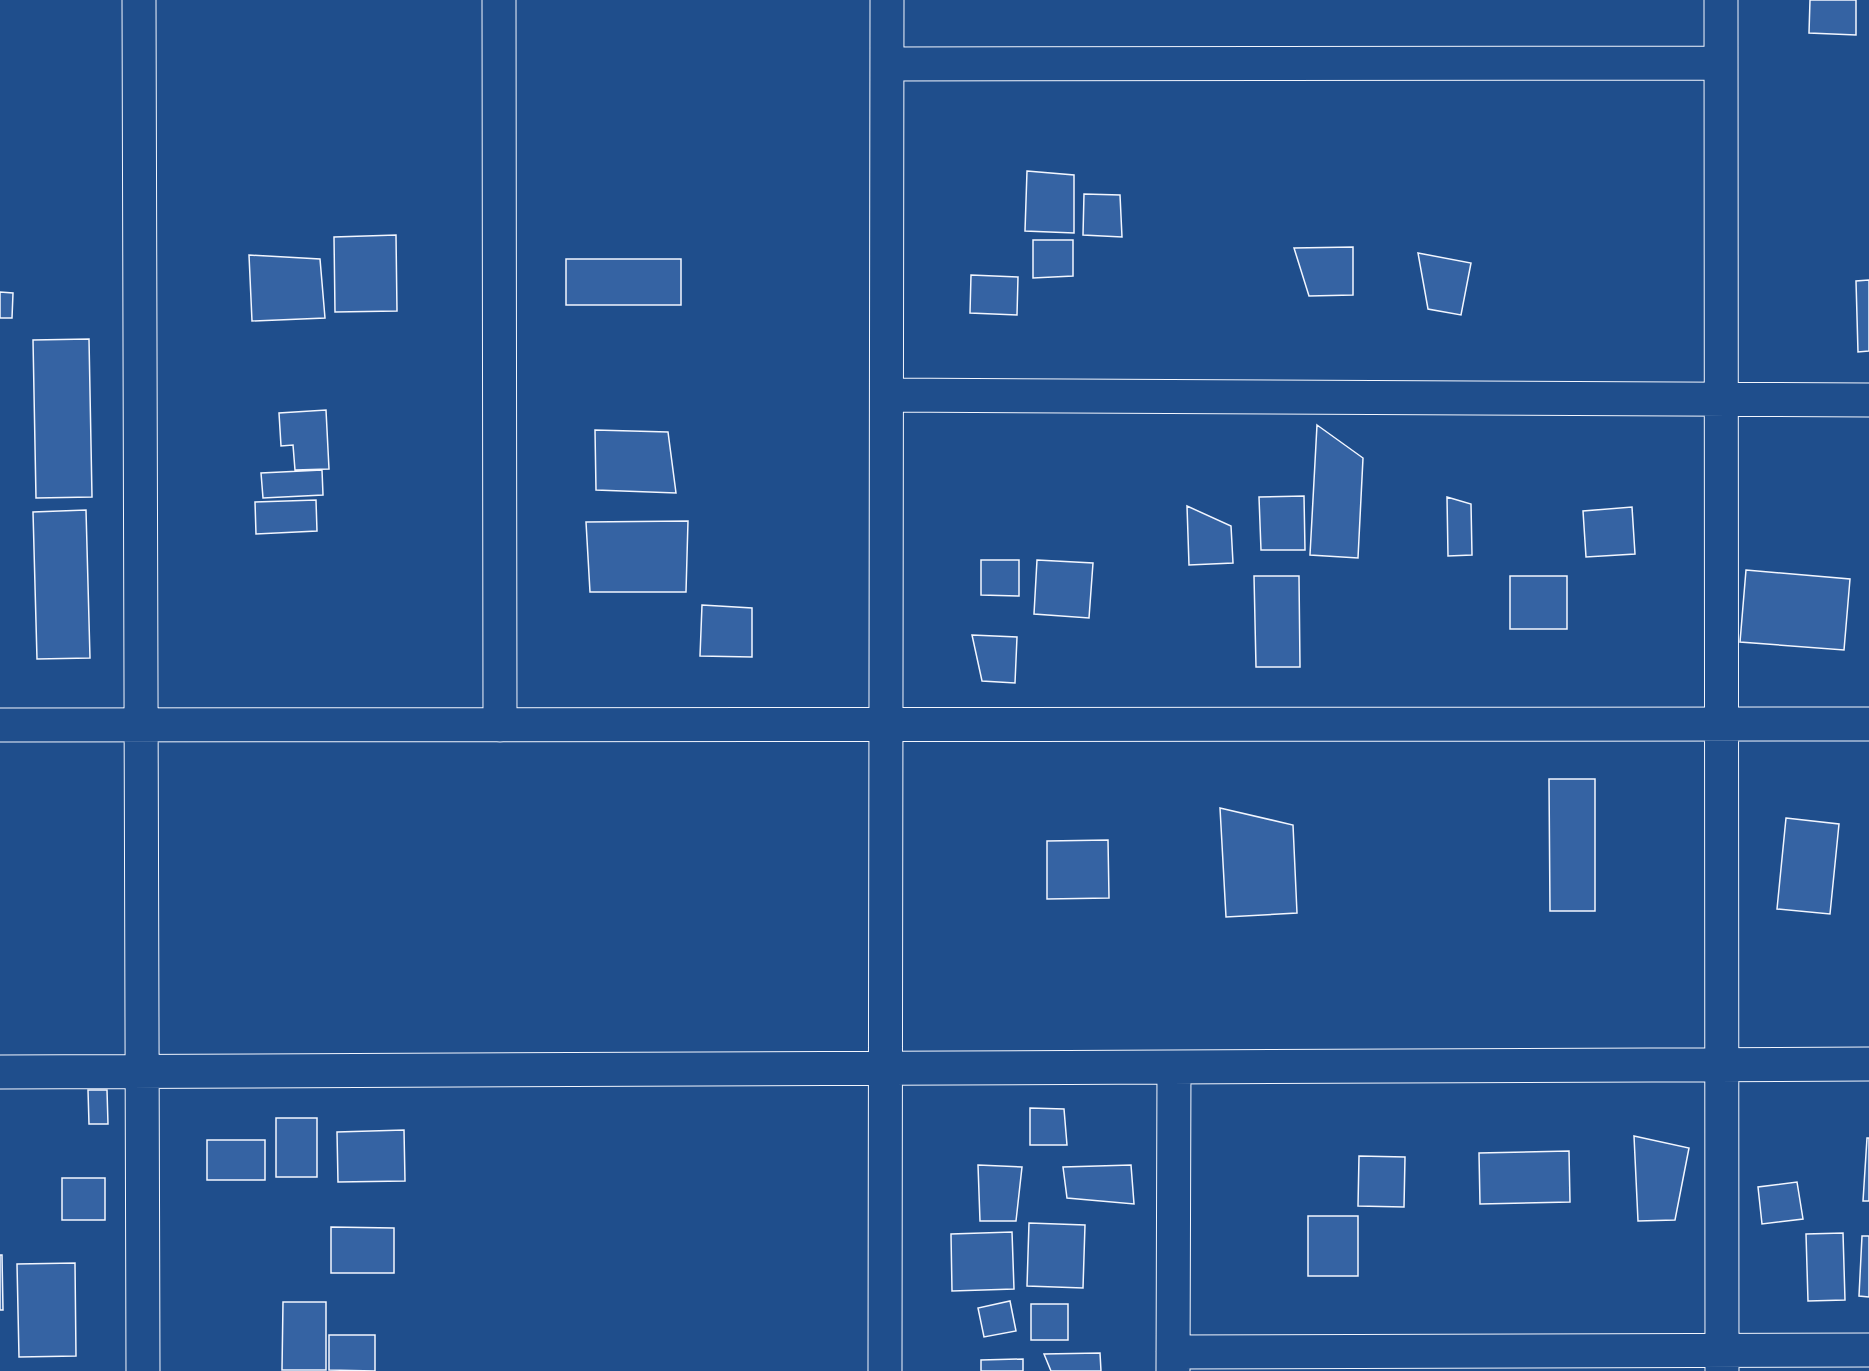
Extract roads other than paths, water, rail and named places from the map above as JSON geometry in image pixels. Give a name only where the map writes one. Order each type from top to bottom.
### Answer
[{"type":"street","points":[[139,0],[143,1371]]},
{"type":"street","points":[[499,0],[501,725]]},
{"type":"street","points":[[885,1371],[887,0]]},
{"type":"street","points":[[1721,0],[1722,1361]]},
{"type":"street","points":[[887,64],[1721,63]]},
{"type":"street","points":[[887,395],[1869,400]]},
{"type":"street","points":[[0,725],[1869,724]]},
{"type":"street","points":[[0,1072],[1869,1064]]},
{"type":"street","points":[[1174,1067],[1173,1361],[1722,1361],[1869,1350]]}]
